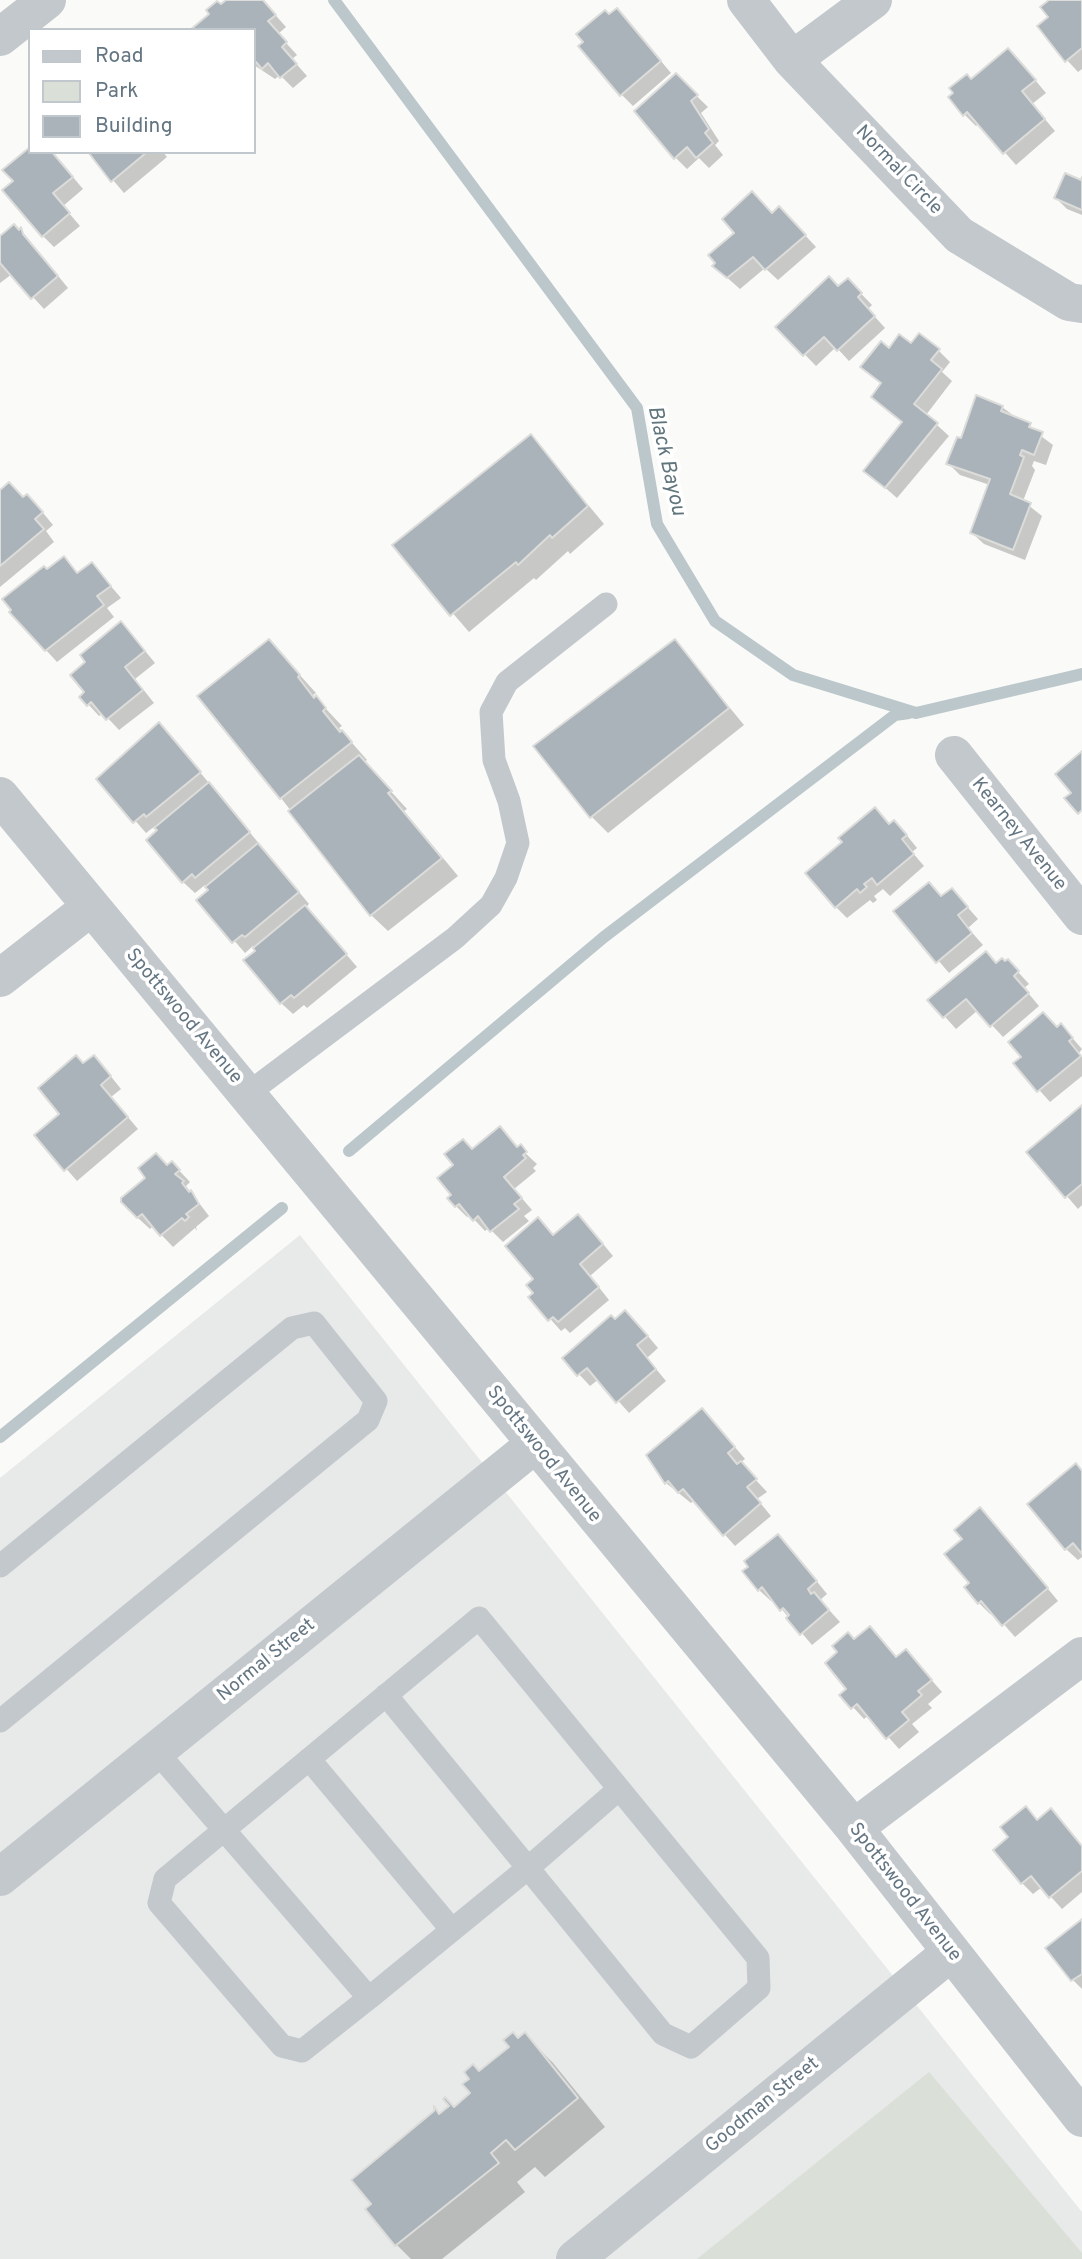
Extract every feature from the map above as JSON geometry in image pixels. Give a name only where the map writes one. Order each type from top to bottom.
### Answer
[{"type":"street","points":[[0,37],[47,0]]},
{"type":"street","name":"Normal Circle","points":[[746,0],[792,60],[959,235],[1069,302],[1082,304]]},
{"type":"street","points":[[792,60],[873,0]]},
{"type":"street","name":"Kearney Avenue","points":[[954,755],[1082,916]]},
{"type":"street","name":"Spottswood Avenue","points":[[0,796],[534,1445],[854,1828],[1082,2118]]},
{"type":"street","points":[[0,978],[91,907]]},
{"type":"street","name":"Normal Street","points":[[0,1877],[534,1445]]},
{"type":"street","points":[[854,1828],[1082,1656]]},
{"type":"street","name":"Goodman Street","points":[[575,2259],[950,1953]]},
{"type":"lane","points":[[247,1094],[455,938],[491,905],[506,878],[518,842],[509,801],[494,760],[491,712],[507,682],[606,604]]},
{"type":"lane","points":[[0,1566],[292,1328],[314,1323],[376,1401],[369,1420],[0,1720]]},
{"type":"lane","points":[[386,1695],[528,1868],[663,2034],[691,2047],[759,1988],[758,1958],[479,1618],[386,1695],[309,1759],[165,1879],[159,1903],[282,2046],[302,2051],[528,1868],[619,1789]]},
{"type":"lane","points":[[156,1751],[369,1998]]},
{"type":"lane","points":[[309,1759],[452,1930]]},
{"type":"shaded area","points":[[300,1235],[1082,2212],[1082,2259],[0,2259],[0,1478]]},
{"type":"green space","points":[[929,2072],[1082,2253],[1082,2259],[697,2259]]},
{"type":"building","points":[[226,0],[263,0],[276,15],[268,21],[287,42],[282,47],[297,64],[280,78],[268,63],[262,69],[256,62],[256,28],[192,28],[209,14],[206,10],[217,1],[221,4]]},
{"type":"building","points":[[1049,0],[1082,0],[1082,48],[1065,62],[1037,26],[1048,17],[1040,7]]},
{"type":"building","points":[[617,8],[661,61],[620,96],[578,46],[583,42],[576,34],[605,10],[609,14]]},
{"type":"building","points":[[1008,48],[1036,80],[1022,91],[1045,119],[1003,154],[967,112],[963,116],[948,97],[953,93],[949,88],[967,74],[971,79]]},
{"type":"building","points":[[676,73],[698,95],[691,101],[709,129],[705,133],[713,143],[696,158],[687,147],[674,159],[634,111]]},
{"type":"building","points":[[28,149],[28,154],[54,154],[73,177],[53,193],[70,213],[42,237],[2,190],[13,181],[2,170]]},
{"type":"building","points":[[90,154],[145,154],[111,182]]},
{"type":"building","points":[[1065,173],[1081,180],[1082,177],[1082,210],[1054,198]]},
{"type":"building","points":[[752,191],[772,213],[779,206],[806,235],[765,270],[753,257],[727,278],[712,266],[715,263],[708,255],[734,233],[722,219]]},
{"type":"building","points":[[14,224],[19,230],[21,227],[23,234],[58,276],[31,299],[0,263],[0,236]]},
{"type":"building","points":[[829,276],[838,286],[848,278],[862,293],[858,297],[875,316],[837,351],[824,337],[803,356],[775,327]]},
{"type":"building","points":[[919,333],[940,349],[931,360],[942,369],[914,404],[938,423],[885,488],[863,471],[902,422],[871,397],[881,383],[860,367],[881,341],[889,348],[899,334],[911,343]]},
{"type":"building","points":[[976,395],[1003,406],[1001,411],[1031,423],[1029,427],[1043,432],[1034,455],[1022,450],[1020,455],[1024,457],[1010,494],[1031,503],[1013,550],[970,533],[990,479],[946,464],[957,437],[961,438]]},
{"type":"building","points":[[531,434],[588,506],[552,538],[550,535],[518,565],[516,562],[450,616],[392,545]]},
{"type":"building","points":[[9,482],[23,497],[27,494],[43,512],[35,519],[44,529],[0,566],[0,490]]},
{"type":"building","points":[[64,556],[77,573],[92,562],[111,586],[97,596],[104,605],[45,651],[9,612],[11,610],[2,599],[44,566],[47,569]]},
{"type":"building","points":[[121,621],[145,651],[125,667],[143,690],[106,720],[91,702],[87,706],[79,697],[84,692],[70,675],[85,662],[80,655]]},
{"type":"building","points":[[269,639],[300,675],[298,677],[314,698],[316,695],[326,708],[323,711],[352,742],[280,799],[197,696]]},
{"type":"building","points":[[675,639],[729,708],[590,818],[533,746]]},
{"type":"building","points":[[159,722],[201,772],[146,817],[144,814],[133,823],[96,779]]},
{"type":"building","points":[[1082,751],[1082,810],[1078,814],[1064,798],[1071,793],[1055,774]]},
{"type":"building","points":[[359,755],[392,791],[388,793],[442,858],[370,916],[288,811]]},
{"type":"building","points":[[209,782],[250,832],[195,878],[192,874],[182,883],[146,840],[157,830],[154,828]]},
{"type":"building","points":[[875,807],[889,824],[894,820],[907,835],[902,839],[914,854],[877,885],[872,878],[864,884],[867,887],[860,893],[857,889],[835,908],[805,873],[842,842],[838,838]]},
{"type":"building","points":[[258,843],[299,892],[245,937],[242,935],[232,943],[196,900],[208,890],[205,887]]},
{"type":"building","points":[[929,882],[941,896],[952,888],[968,907],[958,915],[972,933],[936,963],[893,911]]},
{"type":"building","points":[[305,905],[347,954],[294,998],[291,995],[280,1004],[243,960],[255,951],[253,948]]},
{"type":"building","points":[[986,951],[996,963],[1002,958],[1005,961],[1008,959],[1019,971],[1014,976],[1029,993],[990,1027],[966,999],[943,1018],[927,1000]]},
{"type":"building","points":[[1043,1012],[1057,1027],[1061,1023],[1073,1038],[1069,1041],[1081,1056],[1037,1092],[1013,1063],[1021,1057],[1008,1042]]},
{"type":"building","points":[[76,1055],[83,1063],[94,1055],[111,1076],[101,1085],[128,1117],[64,1171],[34,1135],[59,1114],[38,1088]]},
{"type":"building","points":[[1082,1105],[1082,1184],[1065,1198],[1026,1152]]},
{"type":"building","points":[[500,1126],[517,1147],[521,1144],[527,1152],[523,1155],[526,1158],[504,1177],[522,1198],[514,1204],[519,1209],[490,1232],[478,1216],[473,1221],[459,1204],[455,1207],[447,1198],[451,1195],[437,1178],[453,1165],[444,1154],[463,1139],[472,1149]]},
{"type":"building","points":[[156,1153],[167,1165],[172,1161],[180,1170],[175,1174],[184,1181],[182,1183],[189,1192],[191,1190],[199,1204],[186,1214],[189,1217],[185,1221],[182,1218],[160,1236],[142,1214],[137,1218],[121,1202],[121,1198],[145,1178],[138,1168]]},
{"type":"building","points":[[578,1214],[603,1244],[580,1264],[599,1287],[558,1322],[553,1317],[548,1321],[528,1297],[533,1293],[526,1285],[533,1279],[505,1246],[538,1217],[553,1235]]},
{"type":"building","points":[[625,1310],[648,1336],[637,1345],[656,1369],[616,1403],[587,1368],[577,1376],[562,1358],[611,1315],[615,1319]]},
{"type":"building","points":[[702,1408],[735,1447],[728,1453],[737,1464],[741,1461],[757,1479],[747,1487],[761,1503],[723,1536],[683,1489],[678,1493],[668,1481],[665,1484],[646,1455]]},
{"type":"building","points":[[1076,1463],[1082,1471],[1082,1554],[1073,1543],[1065,1550],[1027,1504]]},
{"type":"building","points":[[980,1507],[1048,1588],[1002,1626],[981,1601],[978,1604],[964,1587],[969,1583],[944,1554],[962,1539],[954,1530]]},
{"type":"building","points":[[778,1534],[817,1581],[808,1589],[811,1594],[814,1592],[829,1610],[800,1635],[786,1618],[789,1615],[783,1608],[780,1611],[762,1587],[758,1591],[742,1571],[748,1567],[744,1561]]},
{"type":"building","points":[[870,1626],[896,1657],[906,1649],[932,1680],[918,1691],[922,1695],[902,1712],[909,1720],[886,1739],[857,1704],[851,1709],[839,1695],[846,1689],[825,1663],[837,1652],[832,1646],[848,1632],[854,1639]]},
{"type":"building","points":[[1026,1806],[1037,1820],[1051,1808],[1082,1846],[1082,1871],[1049,1898],[1031,1876],[1021,1884],[993,1850],[1008,1837],[1000,1827]]},
{"type":"building","points":[[1082,1919],[1082,1974],[1071,1981],[1045,1948]]},
{"type":"building","points":[[513,2032],[518,2038],[525,2032],[578,2098],[515,2150],[506,2140],[491,2153],[499,2163],[395,2246],[365,2209],[371,2204],[351,2180],[434,2111],[434,2106],[439,2114],[449,2106],[443,2099],[445,2097],[454,2107],[470,2093],[462,2084],[469,2079],[464,2072],[473,2064],[479,2071],[509,2047],[503,2040]]},
{"type":"waterway","name":"Black Bayou","points":[[334,0],[637,408],[657,524],[715,621],[793,675],[916,713],[1082,674]]},
{"type":"waterway","points":[[349,1151],[604,937],[895,715],[909,713]]},
{"type":"waterway","points":[[0,1437],[282,1208]]}]
